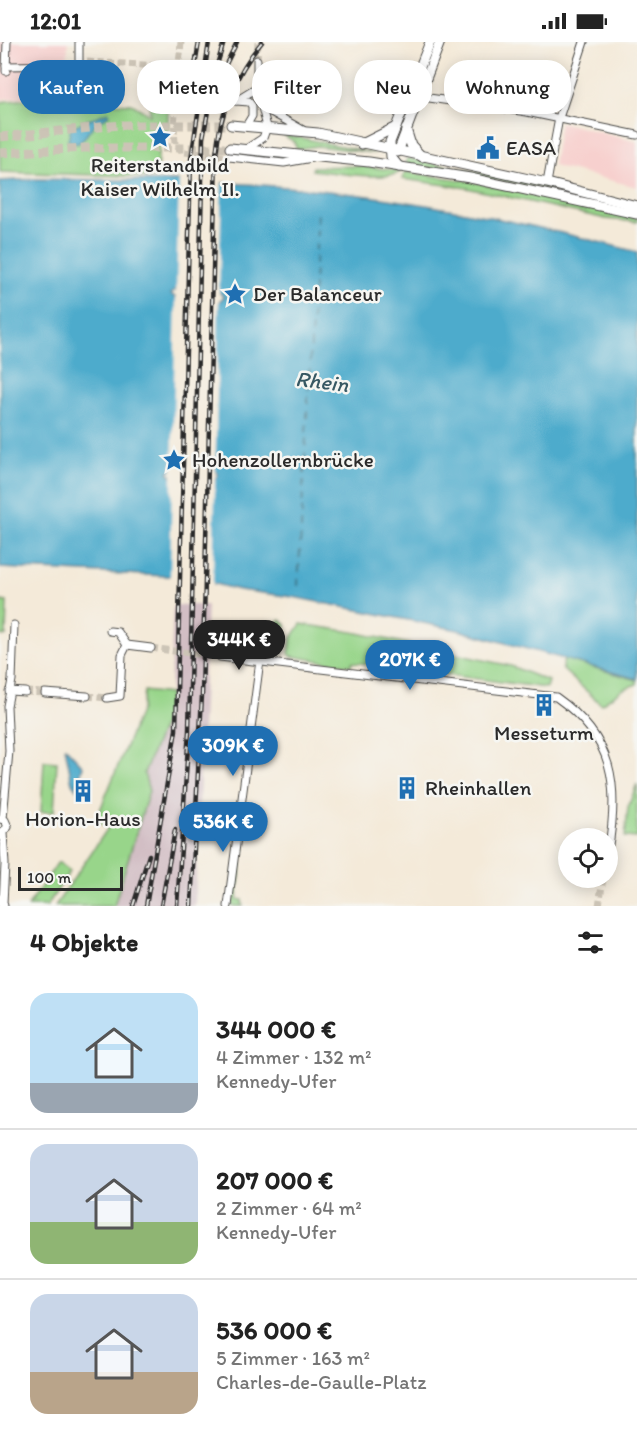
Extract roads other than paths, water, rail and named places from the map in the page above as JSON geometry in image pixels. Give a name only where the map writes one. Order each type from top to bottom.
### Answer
[{"type":"main road","points":[[425,60],[430,42]]},
{"type":"main road","points":[[431,60],[440,42]]},
{"type":"main road","points":[[399,167],[393,153],[407,114]]},
{"type":"main road","points":[[231,125],[303,130],[393,153],[547,183],[637,206]]},
{"type":"main road","points":[[362,144],[401,128]]},
{"type":"main road","points":[[401,128],[411,145],[422,157]]},
{"type":"main road","points":[[229,152],[246,148],[369,162],[504,183],[637,214]]},
{"type":"main road","points":[[369,162],[393,153]]},
{"type":"main road","points":[[0,899],[3,906]]},
{"type":"street","points":[[7,42],[6,69],[82,63],[79,42]]},
{"type":"street","points":[[547,183],[559,118],[584,42]]},
{"type":"street","points":[[252,91],[236,101],[249,102],[252,106]]},
{"type":"street","points":[[432,99],[559,118],[637,135]]},
{"type":"street","points":[[246,126],[252,114]]},
{"type":"street","points":[[246,148],[263,138],[267,127],[264,114]]},
{"type":"street","points":[[274,114],[303,130]]},
{"type":"street","points":[[229,152],[289,163],[318,156]]},
{"type":"street","points":[[3,906],[5,864],[1,859],[1,833],[8,828],[1,819],[9,751],[6,727],[12,680],[14,625]]},
{"type":"street","points":[[110,631],[118,633],[127,645],[151,648]]},
{"type":"street","points":[[107,698],[120,696],[122,655],[127,645]]},
{"type":"street","points":[[220,657],[261,660],[556,697],[588,723],[609,763],[614,805],[611,828]]},
{"type":"street","points":[[228,906],[261,660]]},
{"type":"street","points":[[9,691],[25,692]]},
{"type":"street","points":[[45,693],[87,696]]},
{"type":"water","points":[[103,114],[109,115],[93,126],[77,144],[68,141],[71,127]]},
{"type":"water","name":"Rhein","points":[[37,179],[185,181],[320,190],[457,210],[548,229],[637,252],[637,679],[458,630],[293,597],[239,590],[187,577],[0,568],[0,181]],"holes":[[[176,290],[219,292],[224,297],[219,301],[176,298],[171,294]],[[173,468],[215,471],[218,475],[215,479],[173,477],[168,472]]]},
{"type":"water","points":[[65,747],[83,766],[76,789],[72,783]]},
{"type":"tunnel","points":[[181,42],[174,125],[175,144],[184,152],[229,157]]},
{"type":"tunnel","points":[[257,60],[258,42]]},
{"type":"tunnel","points":[[125,64],[137,65]]},
{"type":"tunnel","points":[[0,137],[120,125],[231,125]]},
{"type":"tunnel","points":[[0,153],[84,148],[230,148]]},
{"type":"tunnel","points":[[151,648],[220,657]]},
{"type":"tunnel","points":[[25,692],[45,693]]},
{"type":"tunnel","points":[[87,696],[107,698]]},
{"type":"tunnel","points":[[599,906],[602,888]]},
{"type":"railway","points":[[196,60],[199,42]]},
{"type":"railway","points":[[146,906],[176,730],[191,159],[209,42]]},
{"type":"railway","points":[[177,906],[189,731],[203,138],[216,68],[224,42]]},
{"type":"railway","points":[[228,60],[237,42]]},
{"type":"railway","points":[[191,906],[202,695],[216,155],[221,124],[230,95],[236,81],[262,42]]},
{"type":"railway","points":[[161,906],[175,830]]},
{"type":"railway","points":[[133,906],[149,855]]},
{"type":"place","name":"Reiterstandbild Kaiser Wilhelm II.","points":[[160,137]]},
{"type":"place","name":"EASA","points":[[488,148]]},
{"type":"place","name":"Der Balanceur","points":[[235,294]]},
{"type":"place","name":"Hohenzollernbrücke","points":[[174,460]]},
{"type":"place","name":"Messeturm","points":[[544,705]]},
{"type":"place","name":"Rheinhallen","points":[[407,788]]},
{"type":"place","name":"Horion-Haus","points":[[83,791]]}]
